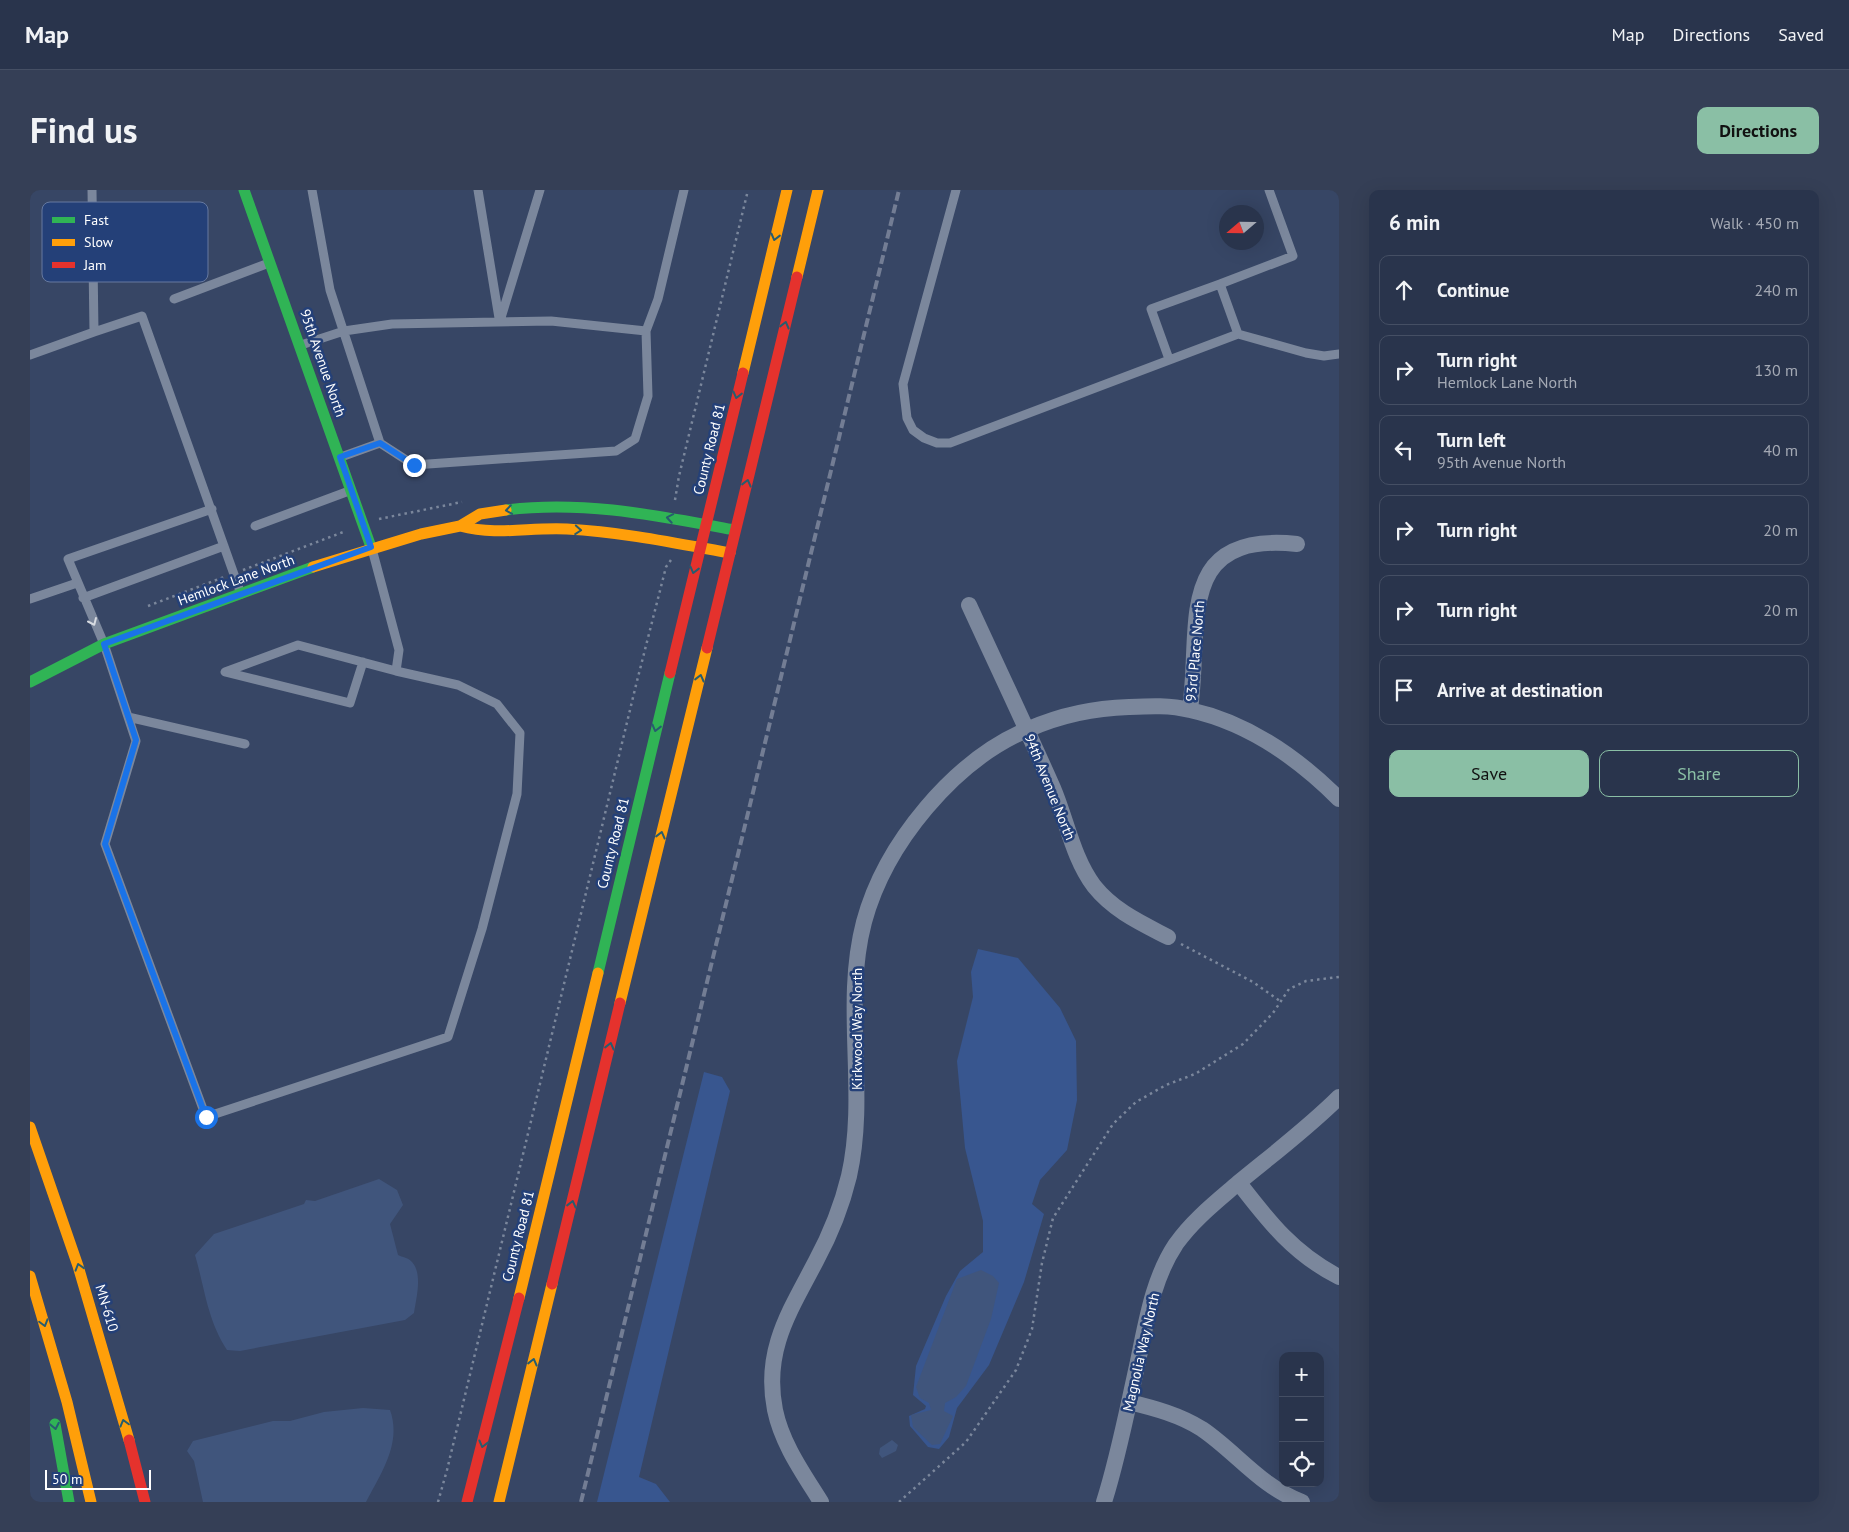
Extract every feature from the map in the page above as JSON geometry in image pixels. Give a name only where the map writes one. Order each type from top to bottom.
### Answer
[{"type":"main road","name":"95th Avenue North","points":[[244,190],[301,345],[371,547]]},
{"type":"main road","name":"County Road 81","points":[[467,1502],[497,1387],[787,190]]},
{"type":"main road","points":[[499,1502],[818,190]]},
{"type":"main road","name":"Hemlock Lane North","points":[[30,682],[104,644],[371,547],[460,526],[480,514],[525,508],[573,507],[630,511],[735,530]]},
{"type":"main road","name":"Hemlock Lane North","points":[[460,526],[484,532],[564,529],[624,533],[730,553]]},
{"type":"main road","name":"MN-610","points":[[30,1127],[80,1273],[145,1502]]},
{"type":"main road","points":[[30,1276],[67,1402],[92,1502]]},
{"type":"main road","points":[[30,1310],[37,1343]]},
{"type":"main road","points":[[53,1417],[69,1502]]},
{"type":"main road","points":[[137,1470],[150,1502]]},
{"type":"street","name":"93rd Place North","points":[[1190,709],[1195,676],[1196,614],[1199,594],[1208,574],[1222,558],[1239,548],[1270,542],[1297,544]]},
{"type":"street","name":"94th Avenue North","points":[[969,605],[1054,791],[1080,864],[1094,885],[1111,904],[1132,919],[1168,937]]},
{"type":"street","name":"Kirkwood Way North","points":[[821,1502],[797,1463],[784,1437],[775,1410],[773,1382],[775,1351],[781,1328],[817,1260],[835,1218],[849,1177],[856,1134],[857,1090],[854,1008],[856,965],[864,921],[879,880],[896,850],[928,807],[957,775],[982,756],[1027,729],[1074,714],[1108,707],[1146,706],[1190,709],[1222,719],[1258,735],[1292,755],[1339,799]]},
{"type":"street","name":"Magnolia Way North","points":[[1104,1502],[1129,1402],[1150,1303],[1161,1273],[1176,1245],[1195,1221],[1322,1114],[1339,1097]]},
{"type":"street","points":[[1239,1183],[1273,1227],[1295,1250],[1320,1268],[1339,1277]]},
{"type":"street","points":[[1129,1402],[1155,1408],[1187,1420],[1203,1430],[1266,1483],[1302,1502]]},
{"type":"lane","points":[[312,190],[330,290],[380,443],[414,465],[616,452],[635,439],[648,396],[646,331],[658,299],[684,190]]},
{"type":"lane","points":[[478,190],[500,321]]},
{"type":"lane","points":[[500,321],[540,190]]},
{"type":"lane","points":[[956,190],[904,384],[907,418],[913,430],[924,438],[937,443],[950,443],[1238,334],[1306,353],[1324,356],[1339,354]]},
{"type":"lane","points":[[1169,359],[1151,309],[1293,256],[1269,190]]},
{"type":"lane","points":[[174,299],[271,263]]},
{"type":"lane","points":[[93,282],[94,332]]},
{"type":"lane","points":[[1220,284],[1238,334]]},
{"type":"lane","points":[[30,354],[142,316],[241,594]]},
{"type":"lane","points":[[301,345],[344,331],[392,324],[551,321],[646,331]]},
{"type":"lane","points":[[340,457],[380,443]]},
{"type":"lane","points":[[255,526],[352,490]]},
{"type":"lane","points":[[212,509],[68,559],[104,644],[136,740],[105,844],[206,1117],[448,1037],[482,930],[516,794],[520,733],[497,704],[458,685],[298,645],[225,672],[350,703],[362,662]]},
{"type":"lane","points":[[83,598],[224,546]]},
{"type":"lane","points":[[371,547],[399,650],[396,671]]},
{"type":"lane","points":[[30,599],[78,583]]},
{"type":"lane","points":[[128,717],[245,744]]},
{"type":"path","points":[[675,518],[675,497],[679,476],[748,190]]},
{"type":"path","points":[[438,1502],[653,616],[666,567],[670,562],[673,541]]},
{"type":"path","points":[[1168,937],[1253,982],[1280,1001]]},
{"type":"path","points":[[899,1502],[966,1442],[1016,1370],[1032,1329],[1042,1263],[1053,1218],[1113,1124],[1136,1102],[1166,1085],[1194,1074],[1242,1044],[1273,1012],[1289,989],[1306,981],[1339,977]]},
{"type":"shaded area","points":[[978,949],[1018,958],[1060,1008],[1076,1041],[1077,1100],[1067,1150],[1040,1180],[1032,1204],[1044,1214],[1024,1282],[989,1365],[957,1408],[949,1437],[939,1449],[928,1447],[910,1426],[909,1416],[925,1409],[926,1406],[913,1395],[916,1366],[946,1296],[960,1271],[983,1252],[983,1221],[965,1148],[957,1061],[973,997],[971,972]]},
{"type":"shaded area","points":[[704,1072],[722,1077],[730,1091],[639,1477],[656,1484],[670,1502],[597,1502]]},
{"type":"shaded area","points":[[379,1179],[397,1190],[403,1205],[390,1224],[398,1255],[411,1261],[417,1273],[418,1287],[414,1313],[405,1320],[240,1351],[227,1350],[215,1327],[207,1304],[195,1255],[214,1234],[304,1204],[306,1200],[315,1201]]},
{"type":"shaded area","points":[[981,1270],[993,1276],[999,1283],[991,1319],[966,1386],[956,1397],[945,1403],[944,1411],[953,1416],[940,1444],[932,1445],[913,1427],[911,1415],[931,1410],[929,1403],[920,1398],[916,1387],[957,1279]]},
{"type":"shaded area","points":[[363,1408],[390,1410],[393,1422],[392,1446],[388,1458],[366,1502],[203,1502],[194,1461],[187,1451],[193,1441],[273,1421],[290,1421],[324,1412]]},
{"type":"shaded area","points":[[892,1440],[898,1445],[896,1451],[882,1458],[879,1454],[880,1448]]},
{"type":"railway","points":[[581,1502],[899,190]]},
{"type":"traffic: fast","points":[[244,190],[371,547]]},
{"type":"traffic: fast","points":[[506,510],[535,507],[593,508],[650,515],[735,530]]},
{"type":"traffic: fast","points":[[30,682],[104,644],[313,567]]},
{"type":"traffic: fast","points":[[598,973],[670,673]]},
{"type":"traffic: fast","points":[[55,1424],[69,1502]]},
{"type":"traffic: slow","points":[[743,373],[787,190]]},
{"type":"traffic: slow","points":[[797,277],[818,190]]},
{"type":"traffic: slow","points":[[313,567],[421,534],[460,526],[480,514],[506,510]]},
{"type":"traffic: slow","points":[[460,526],[488,530],[588,530],[648,538],[730,553]]},
{"type":"traffic: slow","points":[[620,1003],[707,648]]},
{"type":"traffic: slow","points":[[519,1298],[598,973]]},
{"type":"traffic: slow","points":[[30,1127],[78,1266],[129,1440]]},
{"type":"traffic: slow","points":[[30,1276],[67,1402],[91,1502]]},
{"type":"traffic: slow","points":[[499,1502],[552,1284]]},
{"type":"traffic: jam","points":[[707,648],[797,277]]},
{"type":"traffic: jam","points":[[670,673],[743,373]]},
{"type":"traffic: jam","points":[[552,1284],[620,1003]]},
{"type":"traffic: jam","points":[[467,1502],[519,1298]]},
{"type":"traffic: jam","points":[[129,1440],[145,1502]]},
{"type":"route","points":[[206,1117],[105,844],[126,780],[136,740],[104,644],[371,547],[340,457],[380,443],[414,465]]}]
